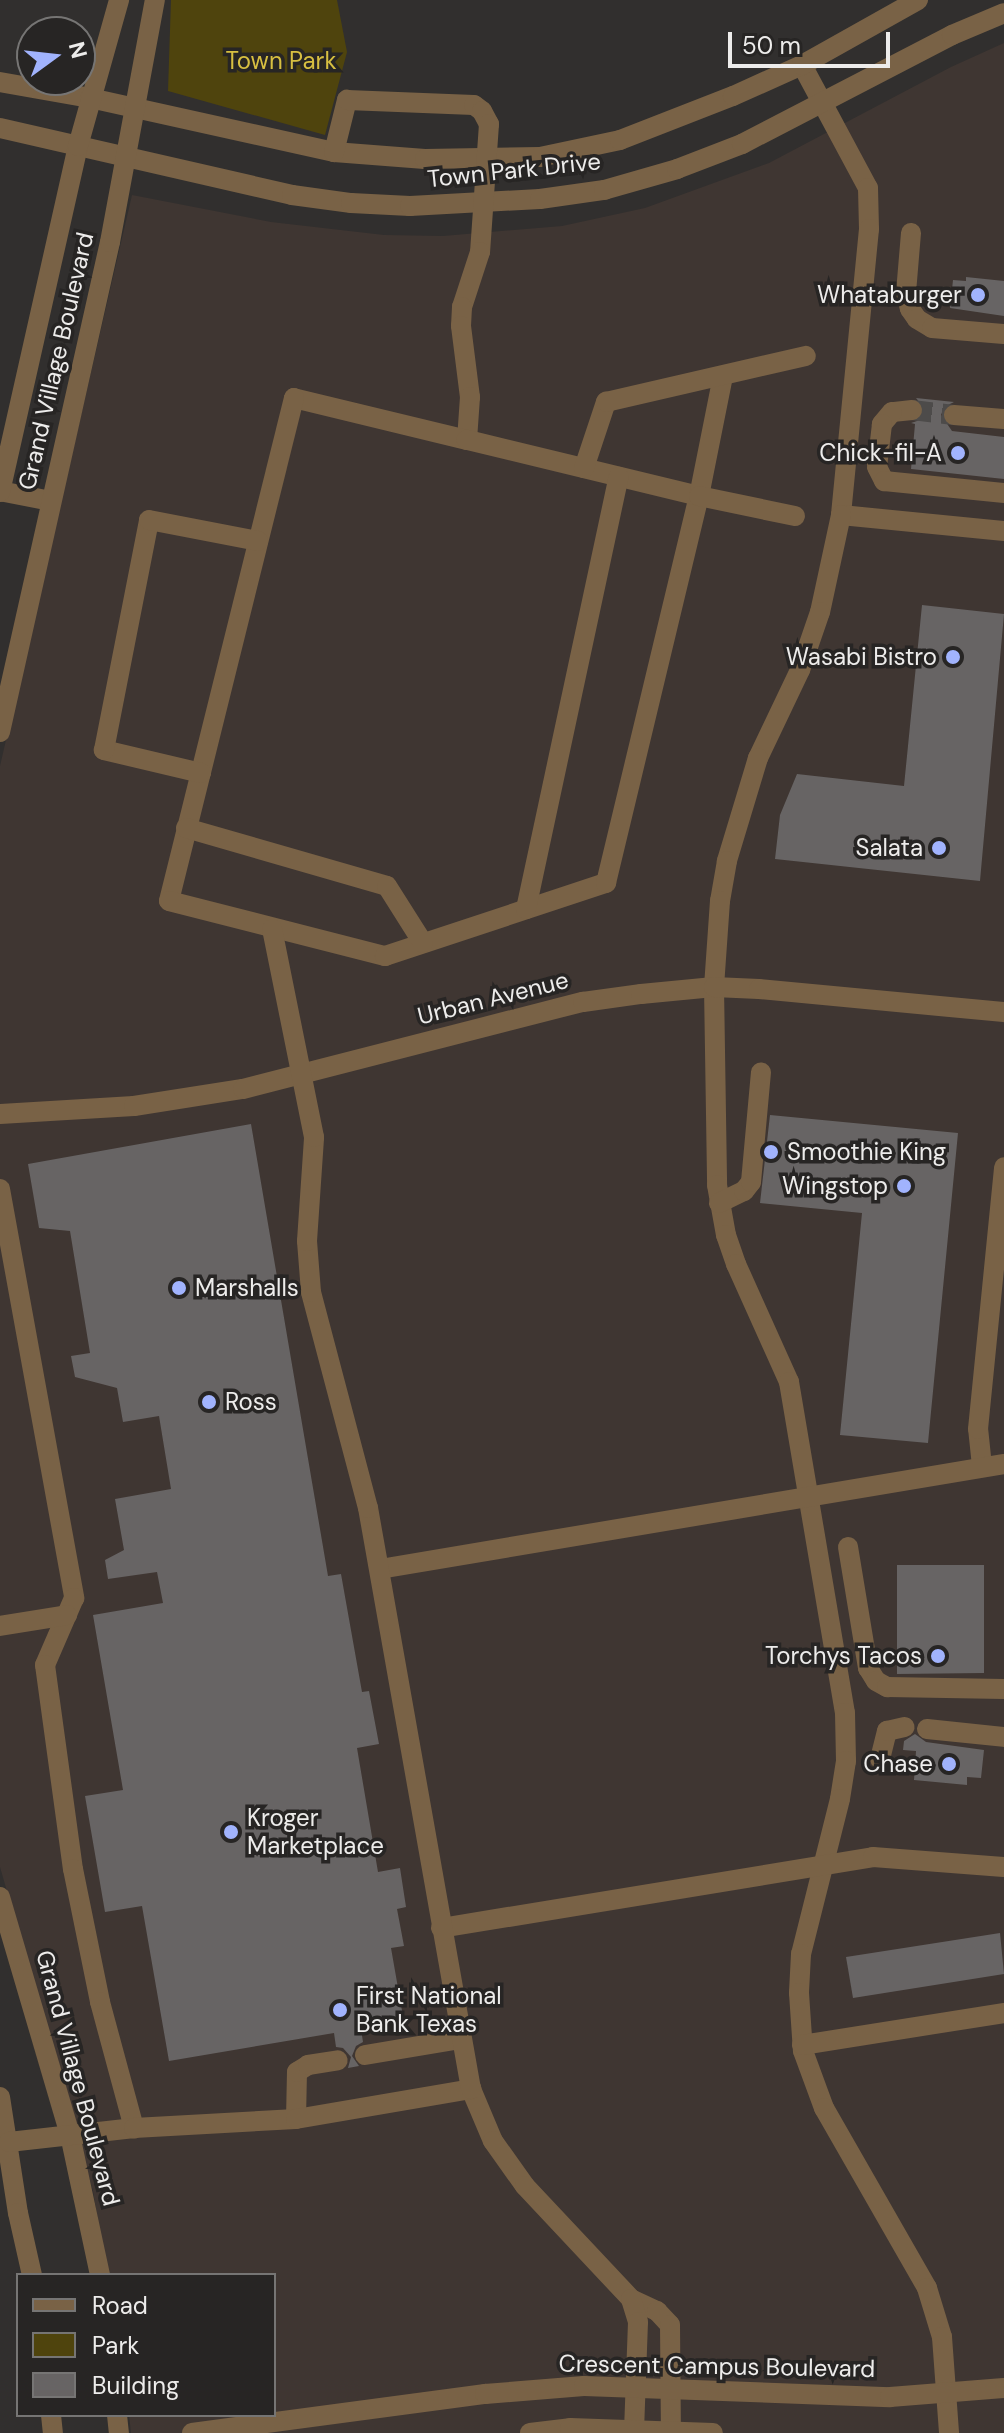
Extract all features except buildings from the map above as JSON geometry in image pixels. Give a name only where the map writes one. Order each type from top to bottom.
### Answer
[{"type":"street","name":"Grand Village Boulevard","points":[[0,491],[78,146],[119,0]]},
{"type":"street","name":"Grand Village Boulevard","points":[[0,732],[110,242],[155,0]]},
{"type":"street","name":"Town Park Drive","points":[[0,82],[90,98],[334,152],[488,160],[540,157],[620,140],[802,65],[918,0]]},
{"type":"street","name":"Town Park Drive","points":[[0,128],[306,197],[410,206],[483,205],[604,190],[677,169],[742,144],[952,35],[1004,13]]},
{"type":"street","points":[[802,65],[868,188],[869,229],[841,515],[820,612],[800,670],[758,758],[727,861],[720,901],[714,987],[719,1203],[736,1264],[789,1382],[847,1736],[840,1799],[821,1864],[801,1954],[799,1993],[802,2045],[824,2108],[927,2288],[942,2337],[949,2433]]},
{"type":"street","points":[[334,152],[347,100],[474,105],[482,111],[489,124],[480,252],[462,307],[461,326],[470,397],[467,440]]},
{"type":"street","points":[[911,233],[906,293],[917,319],[932,328],[1004,334]]},
{"type":"street","points":[[584,468],[606,402],[806,356]]},
{"type":"street","points":[[723,376],[699,496],[606,883],[385,956],[169,901],[294,398],[699,496],[795,516]]},
{"type":"street","points":[[912,410],[892,412],[882,424],[877,467],[884,481],[1004,493]]},
{"type":"street","points":[[954,415],[1004,419]]},
{"type":"street","points":[[526,909],[619,477]]},
{"type":"street","points":[[0,491],[51,501]]},
{"type":"street","points":[[841,515],[1004,531]]},
{"type":"street","points":[[201,773],[104,750],[149,520],[258,541]]},
{"type":"street","points":[[186,828],[387,886],[423,943]]},
{"type":"street","points":[[272,929],[314,1137],[307,1241],[311,1292],[356,1455],[380,1569],[471,2089],[506,2163],[631,2299],[657,2311],[670,2325],[671,2432]]},
{"type":"street","name":"Urban Avenue","points":[[0,1114],[134,1106],[243,1089],[583,1002],[714,987],[1004,1012]]},
{"type":"street","points":[[719,1203],[744,1191],[751,1182],[761,1072]]},
{"type":"street","points":[[982,1466],[978,1429],[1004,1167]]},
{"type":"street","points":[[0,1189],[74,1598],[45,1665],[73,1869],[100,2002],[134,2128]]},
{"type":"street","points":[[380,1569],[1004,1464]]},
{"type":"street","points":[[848,1547],[868,1668],[876,1681],[887,1687],[1004,1689]]},
{"type":"street","points":[[0,1626],[67,1615]]},
{"type":"street","points":[[880,1759],[887,1731],[905,1727]]},
{"type":"street","points":[[927,1729],[1004,1737]]},
{"type":"street","points":[[441,1928],[873,1857],[1004,1867]]},
{"type":"street","name":"Grand Village Boulevard","points":[[0,1897],[70,2135],[100,2273]]},
{"type":"street","points":[[802,2045],[1004,2013]]},
{"type":"street","points":[[365,2055],[461,2039]]},
{"type":"street","points":[[296,2119],[297,2072],[308,2065],[338,2060]]},
{"type":"street","points":[[9,2142],[134,2128],[296,2119],[471,2089]]},
{"type":"street","points":[[0,2097],[18,2213],[32,2273]]},
{"type":"street","points":[[631,2299],[638,2322],[634,2431]]},
{"type":"street","name":"Crescent Campus Boulevard","points":[[192,2433],[485,2394],[584,2386],[890,2397],[1004,2388]]},
{"type":"street","points":[[530,2433],[570,2428],[713,2433]]},
{"type":"shaded area","points":[[1004,43],[1004,2433],[131,2433],[129,2417],[276,2417],[276,2273],[107,2273],[93,2191],[0,1867],[0,766],[132,195],[271,222],[384,235],[443,236],[562,226],[645,208],[769,163],[951,67]]},
{"type":"green space","name":"Town Park","points":[[171,0],[337,0],[347,52],[325,135],[168,91]]},
{"type":"tunnel","points":[[912,410],[954,415]]},
{"type":"place","name":"Whataburger","points":[[978,295]]},
{"type":"place","name":"Chick-fil-A","points":[[958,453]]},
{"type":"place","name":"Wasabi Bistro","points":[[953,657]]},
{"type":"place","name":"Salata","points":[[939,848]]},
{"type":"place","name":"Smoothie King","points":[[771,1152]]},
{"type":"place","name":"Wingstop","points":[[904,1186]]},
{"type":"place","name":"Marshalls","points":[[179,1288]]},
{"type":"place","name":"Ross","points":[[209,1402]]},
{"type":"place","name":"Torchys Tacos","points":[[938,1656]]},
{"type":"place","name":"Chase","points":[[949,1764]]},
{"type":"place","name":"Kroger Marketplace","points":[[231,1832]]},
{"type":"place","name":"First National Bank Texas","points":[[340,2010]]}]
